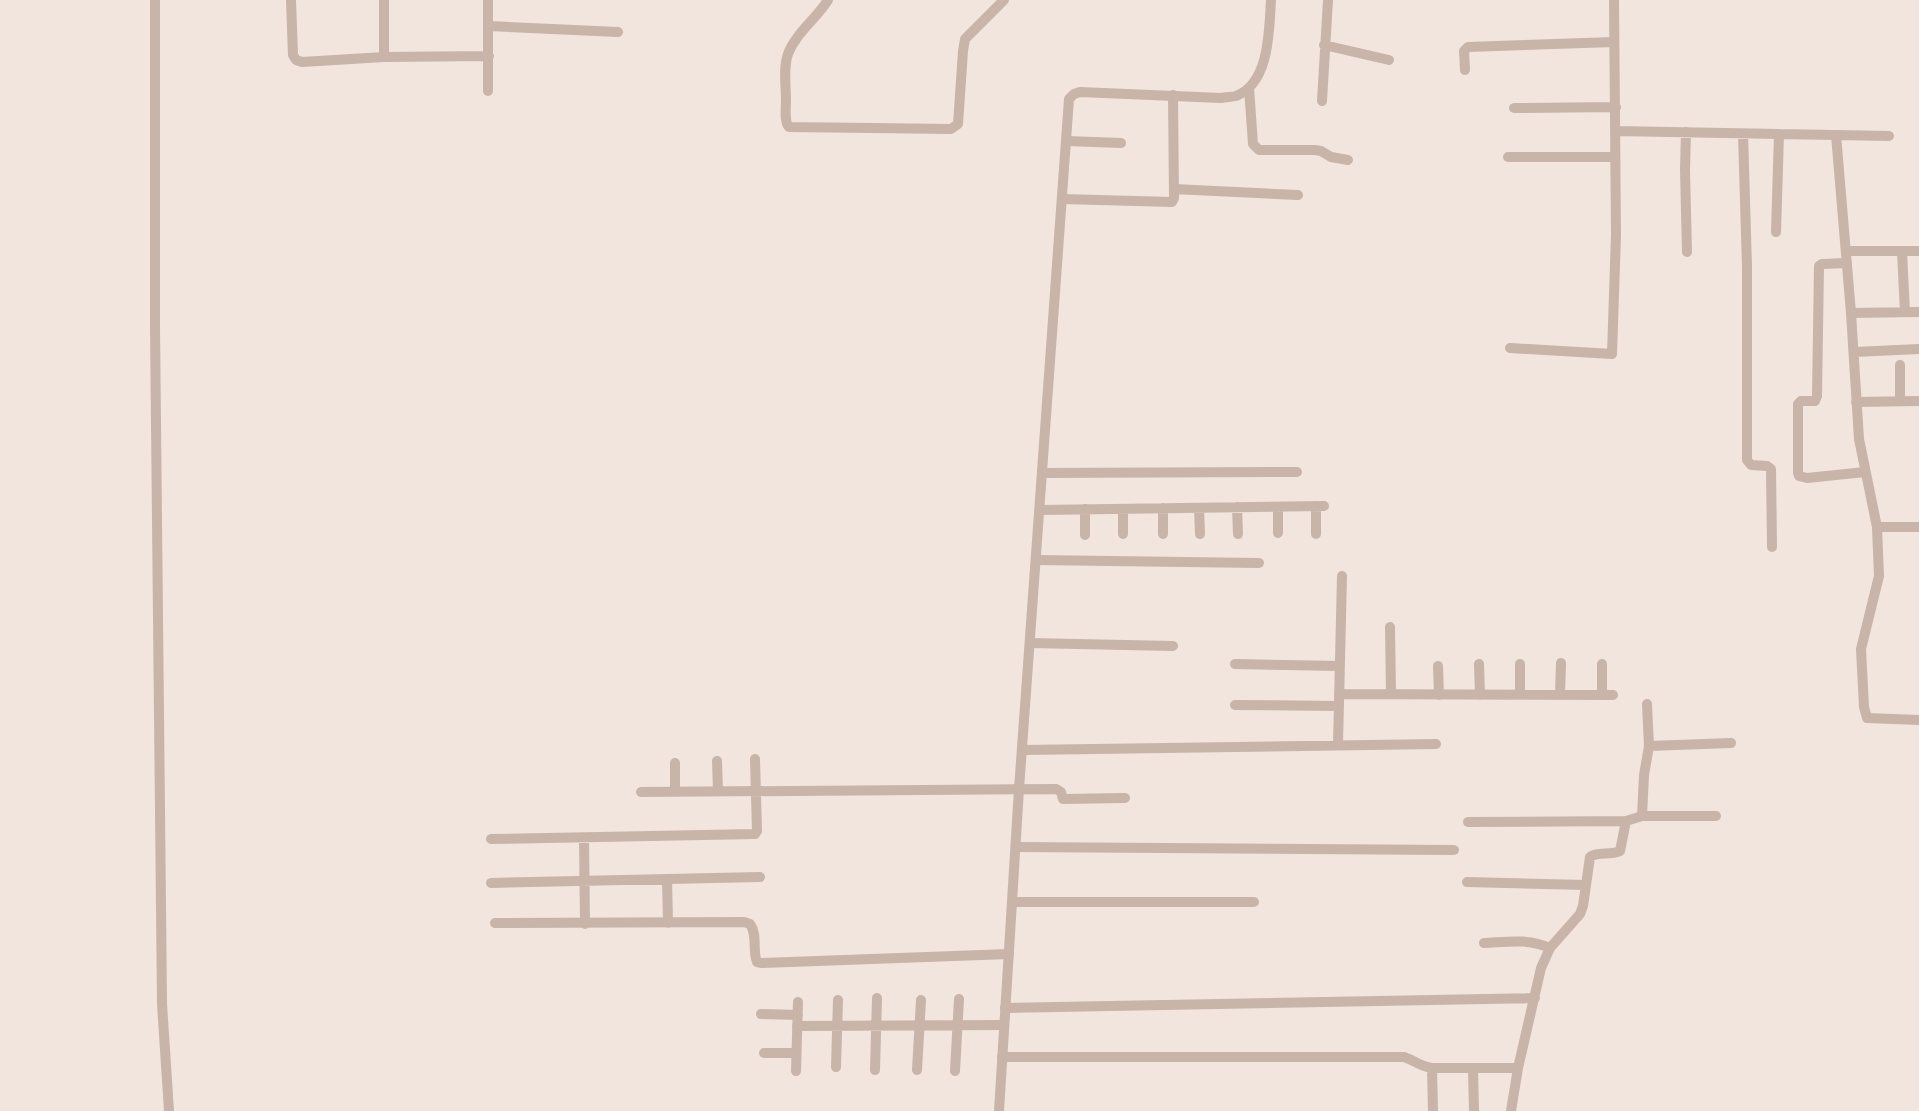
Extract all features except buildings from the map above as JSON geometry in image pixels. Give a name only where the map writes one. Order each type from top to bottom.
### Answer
[{"type":"street","points":[[155,0],[155,327],[161,958],[162,1004],[169,1111]]},
{"type":"street","points":[[291,0],[293,50],[296,60],[302,62],[384,57],[489,56]]},
{"type":"street","points":[[384,0],[384,57]]},
{"type":"street","points":[[488,0],[488,91]]},
{"type":"street","points":[[828,0],[797,38],[788,55],[786,72],[786,113],[787,125],[789,127],[950,129],[958,124],[965,39],[1004,0]]},
{"type":"street","points":[[998,1111],[1019,789],[1069,99],[1074,94],[1080,92],[1221,98],[1236,96],[1249,88],[1256,80],[1262,69],[1271,0]]},
{"type":"street","points":[[1322,101],[1324,46],[1328,0]]},
{"type":"street","points":[[1510,348],[1612,354],[1616,236],[1614,0]]},
{"type":"street","points":[[489,26],[618,32]]},
{"type":"street","points":[[1465,70],[1465,47],[1614,42]]},
{"type":"street","points":[[1324,46],[1389,60]]},
{"type":"street","points":[[1249,88],[1253,144],[1256,148],[1259,150],[1315,150],[1321,151],[1331,157],[1348,160]]},
{"type":"street","points":[[1062,199],[1172,202],[1174,198],[1174,189],[1172,96]]},
{"type":"street","points":[[1514,108],[1616,107]]},
{"type":"street","points":[[1615,131],[1889,136]]},
{"type":"street","points":[[1686,132],[1685,170],[1687,252]]},
{"type":"street","points":[[1743,134],[1747,266],[1747,460],[1751,465],[1767,466],[1771,469],[1772,547]]},
{"type":"street","points":[[1776,232],[1779,134]]},
{"type":"street","points":[[1836,136],[1854,352],[1859,439],[1864,472],[1877,527],[1879,576],[1861,649],[1865,713],[1867,718],[1873,720],[1919,720]]},
{"type":"street","points":[[1066,141],[1121,143]]},
{"type":"street","points":[[1508,157],[1615,157]]},
{"type":"street","points":[[1174,189],[1298,195]]},
{"type":"street","points":[[1846,251],[1919,251]]},
{"type":"street","points":[[1902,252],[1906,312]]},
{"type":"street","points":[[1847,263],[1822,264],[1819,266],[1817,396],[1815,401],[1801,401],[1798,404],[1798,473],[1799,476],[1807,478],[1864,472]]},
{"type":"street","points":[[1851,313],[1919,312]]},
{"type":"street","points":[[1854,352],[1919,349]]},
{"type":"street","points":[[1900,365],[1900,401]]},
{"type":"street","points":[[1856,402],[1919,401]]},
{"type":"street","points":[[1042,473],[1297,472]]},
{"type":"street","points":[[1040,510],[1320,506],[1316,534]]},
{"type":"street","points":[[1237,507],[1238,534]]},
{"type":"street","points":[[1278,507],[1278,533]]},
{"type":"street","points":[[1163,508],[1163,534]]},
{"type":"street","points":[[1200,508],[1200,534]]},
{"type":"street","points":[[1085,509],[1085,535]]},
{"type":"street","points":[[1123,509],[1123,534]]},
{"type":"street","points":[[1877,527],[1919,527]]},
{"type":"street","points":[[1036,560],[1259,563]]},
{"type":"street","points":[[1338,744],[1342,576]]},
{"type":"street","points":[[1390,627],[1391,694]]},
{"type":"street","points":[[1030,643],[1173,646]]},
{"type":"street","points":[[1560,695],[1561,663]]},
{"type":"street","points":[[1235,664],[1340,666]]},
{"type":"street","points":[[1479,664],[1480,695]]},
{"type":"street","points":[[1520,664],[1520,695]]},
{"type":"street","points":[[1602,664],[1602,695]]},
{"type":"street","points":[[1438,666],[1439,695]]},
{"type":"street","points":[[1339,694],[1613,695]]},
{"type":"street","points":[[1642,816],[1644,775],[1649,746],[1647,704]]},
{"type":"street","points":[[1235,705],[1339,706]]},
{"type":"street","points":[[1649,746],[1731,743]]},
{"type":"street","points":[[1022,750],[1338,744],[1436,744]]},
{"type":"street","points":[[491,839],[755,834],[757,831],[755,759]]},
{"type":"street","points":[[717,761],[718,791]]},
{"type":"street","points":[[675,763],[675,792]]},
{"type":"street","points":[[641,792],[1056,789],[1061,792],[1063,799],[1125,798]]},
{"type":"street","points":[[1468,822],[1626,821],[1642,816],[1716,816]]},
{"type":"street","points":[[1511,1111],[1518,1068],[1541,968],[1550,948],[1580,914],[1590,857],[1594,854],[1616,854],[1620,851],[1626,821]]},
{"type":"street","points":[[584,838],[585,924]]},
{"type":"street","points":[[1016,847],[1454,850]]},
{"type":"street","points":[[491,883],[760,878]]},
{"type":"street","points":[[667,879],[668,923]]},
{"type":"street","points":[[1467,882],[1586,885]]},
{"type":"street","points":[[1012,902],[1254,902]]},
{"type":"street","points":[[495,923],[585,924],[744,922],[750,924],[754,929],[756,962],[762,963],[1009,954]]},
{"type":"street","points":[[1484,943],[1523,940],[1537,942],[1550,948]]},
{"type":"street","points":[[876,1070],[877,998]]},
{"type":"street","points":[[1005,1008],[1535,998]]},
{"type":"street","points":[[956,1071],[959,999]]},
{"type":"street","points":[[836,1067],[838,1000]]},
{"type":"street","points":[[917,1070],[921,1000]]},
{"type":"street","points":[[796,1071],[798,1002]]},
{"type":"street","points":[[761,1014],[798,1015]]},
{"type":"street","points":[[797,1026],[1004,1025]]},
{"type":"street","points":[[764,1054],[796,1053]]},
{"type":"street","points":[[1002,1057],[1404,1057],[1415,1060],[1420,1066],[1432,1068],[1518,1068]]},
{"type":"street","points":[[1432,1068],[1433,1111]]},
{"type":"street","points":[[1473,1068],[1474,1111]]}]
